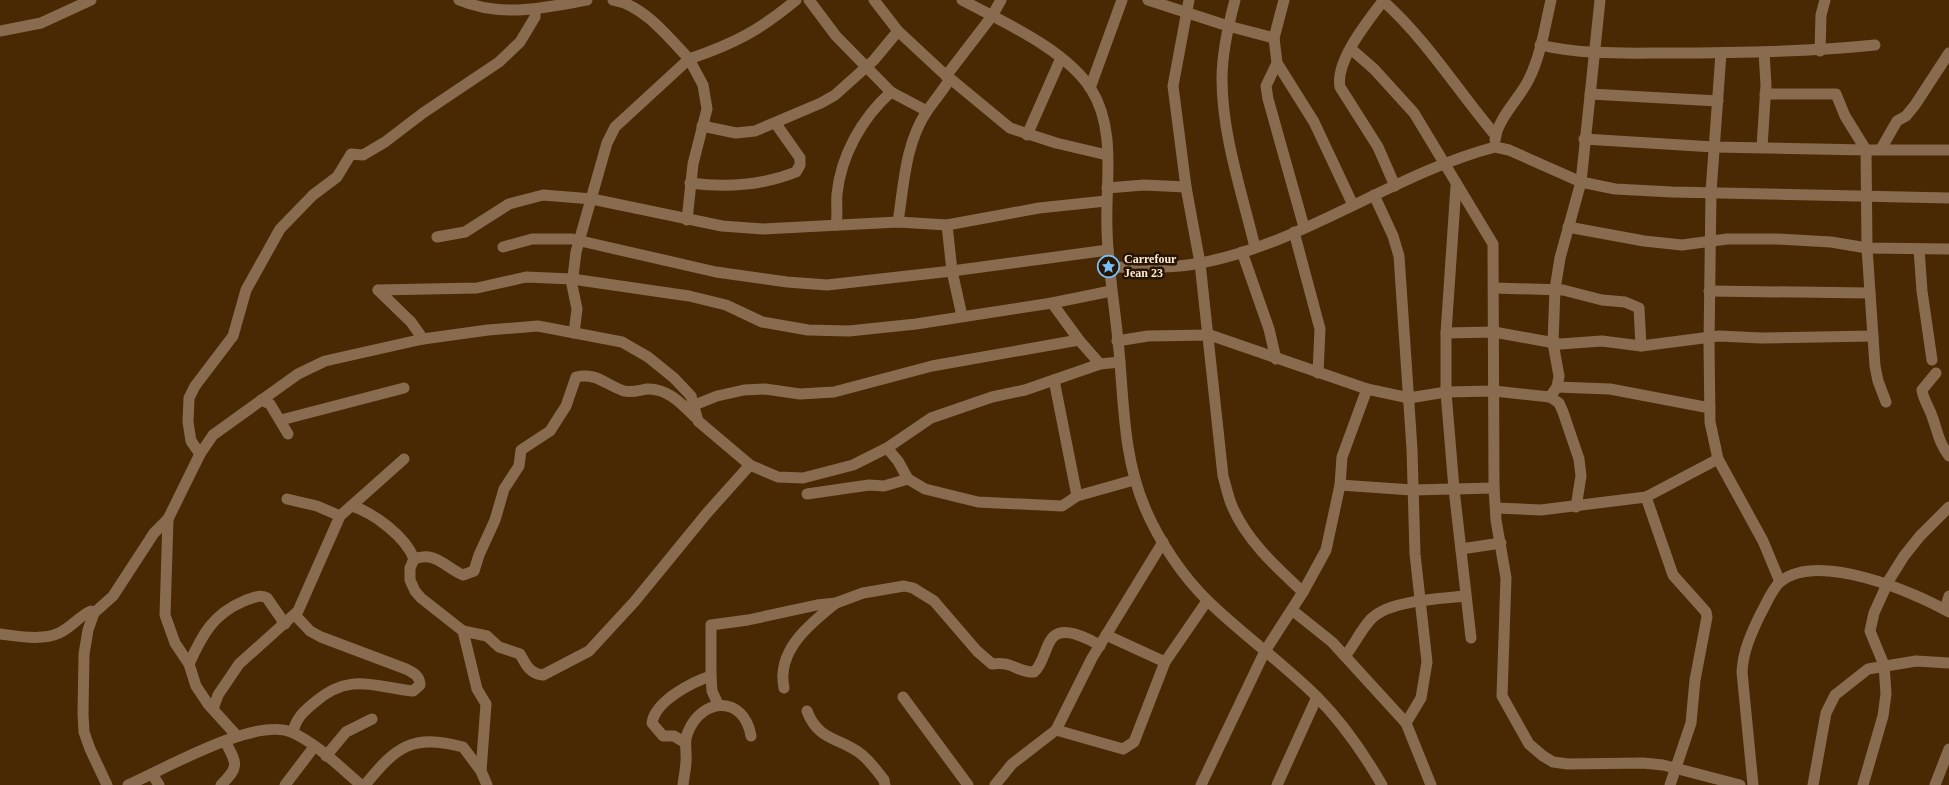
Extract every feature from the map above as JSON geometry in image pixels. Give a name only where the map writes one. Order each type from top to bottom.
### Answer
[{"type":"street","points":[[0,31],[41,23],[91,0]]},
{"type":"street","points":[[459,0],[495,11],[535,10],[587,0]]},
{"type":"street","points":[[613,0],[631,7],[651,21],[689,59],[701,79],[707,98],[707,109],[690,183],[687,220]]},
{"type":"street","points":[[574,332],[576,309],[572,279],[580,240],[607,143],[615,127],[689,59],[726,47],[746,37],[796,0]]},
{"type":"street","points":[[808,0],[836,36],[891,92],[927,111]]},
{"type":"street","points":[[874,0],[898,31],[948,78],[1010,128],[1027,135],[1108,155]]},
{"type":"street","points":[[962,0],[1061,58],[1090,88],[1100,106],[1106,130],[1108,155],[1106,201],[1108,250],[1120,362],[1122,412],[1134,480],[1146,510],[1163,542],[1207,601],[1317,697],[1365,756],[1382,785]]},
{"type":"street","points":[[898,222],[907,161],[927,111],[1001,0]]},
{"type":"street","points":[[1090,88],[1122,0]]},
{"type":"street","points":[[1148,0],[1228,26],[1274,38]]},
{"type":"street","points":[[1189,0],[1173,86],[1186,186],[1200,263],[1210,336],[1223,476],[1231,506],[1268,560],[1303,592]]},
{"type":"street","points":[[1235,0],[1223,52],[1222,80],[1228,137],[1255,247]]},
{"type":"street","points":[[1284,0],[1274,38],[1277,62],[1314,122],[1353,205]]},
{"type":"street","points":[[1395,186],[1378,147],[1340,87],[1339,70],[1382,0],[1426,44],[1495,141],[1509,150],[1581,182],[1614,189],[1949,198]]},
{"type":"street","points":[[1109,267],[1156,268],[1200,263],[1242,252],[1299,230],[1495,141],[1529,80],[1551,0]]},
{"type":"street","points":[[1576,507],[1580,476],[1579,459],[1554,392],[1559,376],[1553,343],[1555,289],[1568,227],[1581,182],[1600,0]]},
{"type":"street","points":[[1820,51],[1821,15],[1825,0]]},
{"type":"street","points":[[200,454],[191,441],[189,430],[190,398],[204,372],[233,336],[246,290],[261,260],[280,229],[302,212],[313,195],[337,178],[351,154],[363,156],[512,52],[535,18],[535,10]]},
{"type":"street","points":[[702,126],[736,134],[755,131],[776,124],[835,95],[866,67],[898,31]]},
{"type":"street","points":[[1540,45],[1584,53],[1820,51],[1875,45]]},
{"type":"street","points":[[1351,49],[1400,95],[1431,138],[1456,186],[1493,244],[1494,488],[1506,578],[1507,609],[1502,696],[1530,744],[1553,762],[1568,764],[1643,763],[1676,768],[1740,785]]},
{"type":"street","points":[[1762,147],[1766,85],[1764,52]]},
{"type":"street","points":[[1721,53],[1711,192],[1709,291],[1710,408],[1718,459],[1763,541],[1780,582]]},
{"type":"street","points":[[1881,149],[1897,121],[1906,116],[1915,105],[1949,53]]},
{"type":"street","points":[[1027,135],[1061,58]]},
{"type":"street","points":[[1277,62],[1266,86],[1320,329],[1318,373]]},
{"type":"street","points":[[836,225],[837,193],[851,145],[867,118],[891,92]]},
{"type":"street","points":[[1590,94],[1718,101]]},
{"type":"street","points":[[1765,94],[1836,94],[1845,116],[1866,150],[1867,248],[1873,336],[1878,381],[1886,402]]},
{"type":"street","points":[[690,183],[718,187],[750,185],[779,179],[796,172],[800,165],[800,158],[776,124]]},
{"type":"street","points":[[1584,139],[1714,147],[1949,150]]},
{"type":"street","points":[[1107,188],[1144,185],[1186,186]]},
{"type":"street","points":[[1456,186],[1446,333],[1446,392],[1454,489],[1471,638]]},
{"type":"street","points":[[437,237],[465,232],[508,204],[543,195],[592,199],[687,220],[722,226],[763,229],[898,222],[947,224],[1039,208],[1106,201]]},
{"type":"street","points":[[1374,195],[1393,236],[1399,256],[1409,398],[1415,554],[1427,662],[1421,698],[1406,724]]},
{"type":"street","points":[[947,224],[952,271],[962,316]]},
{"type":"street","points":[[1568,227],[1668,244],[1693,244],[1710,240],[1777,238],[1831,242],[1867,248],[1949,249]]},
{"type":"street","points":[[503,247],[543,238],[580,240],[716,272],[787,282],[828,285],[1108,250]]},
{"type":"street","points":[[1920,249],[1922,291],[1932,360]]},
{"type":"street","points":[[1242,252],[1269,329],[1276,359]]},
{"type":"street","points":[[423,339],[411,322],[378,290],[477,288],[526,277],[572,279],[689,296],[726,305],[762,322],[808,330],[849,331],[916,324],[1052,304],[1111,290]]},
{"type":"street","points":[[1494,288],[1555,289],[1638,306],[1641,346]]},
{"type":"street","points":[[1709,291],[1870,293]]},
{"type":"street","points":[[1052,304],[1100,364]]},
{"type":"street","points":[[107,785],[90,749],[84,723],[84,654],[88,630],[94,613],[113,596],[154,533],[168,519],[200,454],[213,435],[298,374],[325,360],[423,339],[488,330],[538,326],[622,342],[648,357],[674,378],[691,396],[692,406],[698,420]]},
{"type":"street","points":[[1446,333],[1494,332],[1560,344],[1602,341],[1641,346],[1709,338],[1873,336]]},
{"type":"street","points":[[1117,341],[1156,335],[1210,336],[1367,389],[1409,398],[1446,392],[1494,390],[1554,392],[1610,389],[1710,408]]},
{"type":"street","points":[[692,406],[717,396],[744,390],[765,389],[800,394],[834,392],[932,366],[1079,340]]},
{"type":"street","points":[[414,558],[426,555],[441,560],[463,575],[474,572],[479,555],[495,520],[504,489],[519,466],[521,450],[550,431],[566,406],[576,377],[589,374],[627,392],[650,389],[666,393],[679,399],[698,420],[750,465],[778,477],[802,478],[853,464],[887,448],[931,418],[1100,364],[1120,362]]},
{"type":"street","points":[[1936,373],[1922,390],[1932,415],[1936,435],[1949,456]]},
{"type":"street","points":[[1054,380],[1077,496]]},
{"type":"street","points":[[281,420],[404,388]]},
{"type":"street","points":[[1201,785],[1264,651],[1303,592],[1327,545],[1340,485],[1342,457],[1367,389]]},
{"type":"street","points":[[261,400],[270,404],[288,434]]},
{"type":"street","points":[[887,448],[898,461],[908,479],[925,489],[978,502],[1062,506],[1077,496],[1134,480]]},
{"type":"street","points":[[212,709],[218,694],[239,664],[295,615],[340,516],[404,459]]},
{"type":"street","points":[[1496,508],[1541,510],[1646,497],[1718,459]]},
{"type":"street","points":[[352,506],[369,512],[407,544],[414,558],[410,568],[410,580],[415,591],[451,624],[463,631],[487,636],[499,647],[520,654],[528,668],[535,674],[543,675],[548,670],[577,659],[589,652],[750,465]]},
{"type":"street","points":[[807,494],[870,485],[884,486],[908,479]]},
{"type":"street","points":[[1340,485],[1412,490],[1494,488]]},
{"type":"street","points":[[1646,497],[1673,575],[1706,612],[1708,617],[1698,662],[1690,724],[1670,785]]},
{"type":"street","points":[[287,499],[317,506],[340,516]]},
{"type":"street","points":[[1863,785],[1883,716],[1886,694],[1884,665],[1870,631],[1874,613],[1886,585],[1904,556],[1949,506]]},
{"type":"street","points":[[168,519],[165,615],[175,643],[189,664],[196,686],[212,709],[237,736]]},
{"type":"street","points":[[995,785],[1012,764],[1056,730],[1106,635],[1163,542]]},
{"type":"street","points":[[1462,549],[1501,543]]},
{"type":"street","points":[[1752,785],[1753,769],[1742,672],[1743,654],[1762,612],[1780,582],[1804,570],[1837,570],[1886,585],[1947,610],[1949,596]]},
{"type":"street","points":[[718,704],[712,691],[711,625],[836,603],[863,593],[895,586],[913,588],[934,601],[989,662],[1006,662],[1030,672],[1037,669],[1047,646],[1059,633],[1067,632],[1085,637],[1100,646]]},
{"type":"street","points":[[189,664],[208,626],[223,612],[238,604],[258,596],[267,598],[285,624]]},
{"type":"street","points":[[1345,656],[1371,619],[1379,612],[1391,607],[1465,596]]},
{"type":"street","points":[[1056,730],[1123,749],[1130,747],[1134,742],[1165,662],[1207,601]]},
{"type":"street","points":[[784,688],[783,674],[795,642],[808,625],[836,603]]},
{"type":"street","points":[[1292,610],[1345,656],[1406,724],[1431,785]]},
{"type":"street","points":[[0,634],[26,637],[50,636],[64,630],[86,613],[92,611],[94,613]]},
{"type":"street","points":[[292,732],[298,718],[306,709],[322,696],[337,688],[359,682],[413,691],[420,685],[420,679],[416,674],[322,637],[310,631],[295,615]]},
{"type":"street","points":[[463,631],[477,689],[486,704],[481,771]]},
{"type":"street","points":[[1106,635],[1165,662]]},
{"type":"street","points":[[1813,785],[1829,703],[1835,695],[1868,669],[1884,665],[1897,666],[1916,661],[1949,663]]},
{"type":"street","points":[[684,742],[674,736],[663,736],[658,733],[652,720],[666,702],[685,687],[711,676]]},
{"type":"street","points":[[903,696],[968,785]]},
{"type":"street","points":[[1277,785],[1317,697]]},
{"type":"street","points":[[683,785],[686,754],[684,742],[692,722],[718,704],[725,704],[746,720],[751,736]]},
{"type":"street","points":[[807,712],[810,720],[832,740],[851,747],[862,754],[877,770],[885,785]]},
{"type":"street","points":[[326,756],[346,732],[372,719]]},
{"type":"street","points":[[128,785],[237,736],[270,728],[292,732],[326,756],[361,785]]},
{"type":"street","points":[[221,785],[235,769],[236,764],[225,741]]},
{"type":"street","points":[[365,785],[382,763],[396,751],[413,742],[453,744],[463,747],[481,771],[487,785]]},
{"type":"street","points":[[290,783],[314,747]]},
{"type":"street","points":[[1935,785],[1949,749]]},
{"type":"street","points":[[152,774],[159,785]]},
{"type":"place","name":"Carrefour Jean 23","points":[[1108,266]]}]
